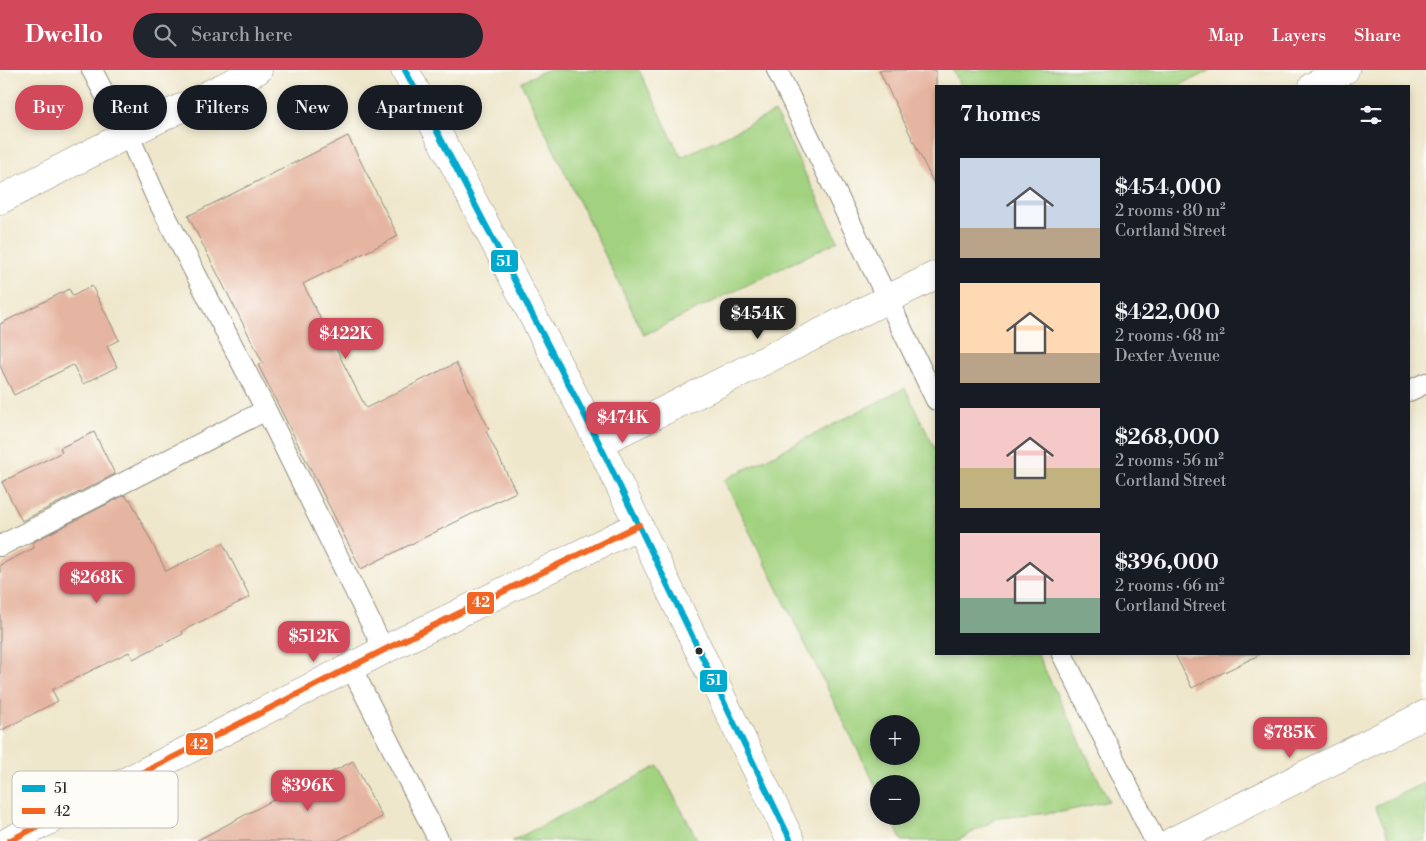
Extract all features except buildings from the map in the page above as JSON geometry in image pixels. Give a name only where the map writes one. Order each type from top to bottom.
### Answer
[{"type":"street","points":[[0,200],[258,70]]},
{"type":"street","points":[[1315,85],[1345,70]]},
{"type":"street","points":[[412,72],[599,443],[791,841]]},
{"type":"street","points":[[599,443],[935,275]]},
{"type":"street","points":[[147,771],[384,650],[639,525]]},
{"type":"street","points":[[1173,841],[1426,714]]},
{"type":"street","points":[[9,841],[35,828]]},
{"type":"lane","points":[[92,70],[128,134],[156,197],[266,410],[384,650]]},
{"type":"lane","points":[[777,70],[935,398]]},
{"type":"lane","points":[[1410,390],[1426,382]]},
{"type":"lane","points":[[0,546],[266,410]]},
{"type":"lane","points":[[1062,655],[1155,841]]},
{"type":"lane","points":[[351,667],[439,841]]},
{"type":"green space","points":[[546,70],[639,70],[681,157],[775,112],[838,241],[644,335],[521,82]]},
{"type":"green space","points":[[953,70],[1211,70],[1180,85],[960,85]]},
{"type":"green space","points":[[905,388],[935,449],[935,655],[1037,655],[1109,801],[1062,812],[998,818],[957,841],[902,841],[894,825],[920,825],[920,775],[870,775],[724,480]]},
{"type":"green space","points":[[658,766],[698,841],[512,841]]},
{"type":"green space","points":[[1426,782],[1426,841],[1391,841],[1375,806]]},
{"type":"transit line","name":"51","points":[[405,70],[599,443],[791,841]]},
{"type":"transit line","name":"42","points":[[146,771],[384,650],[639,525]]},
{"type":"transit line","name":"42","points":[[9,841],[35,828]]}]
